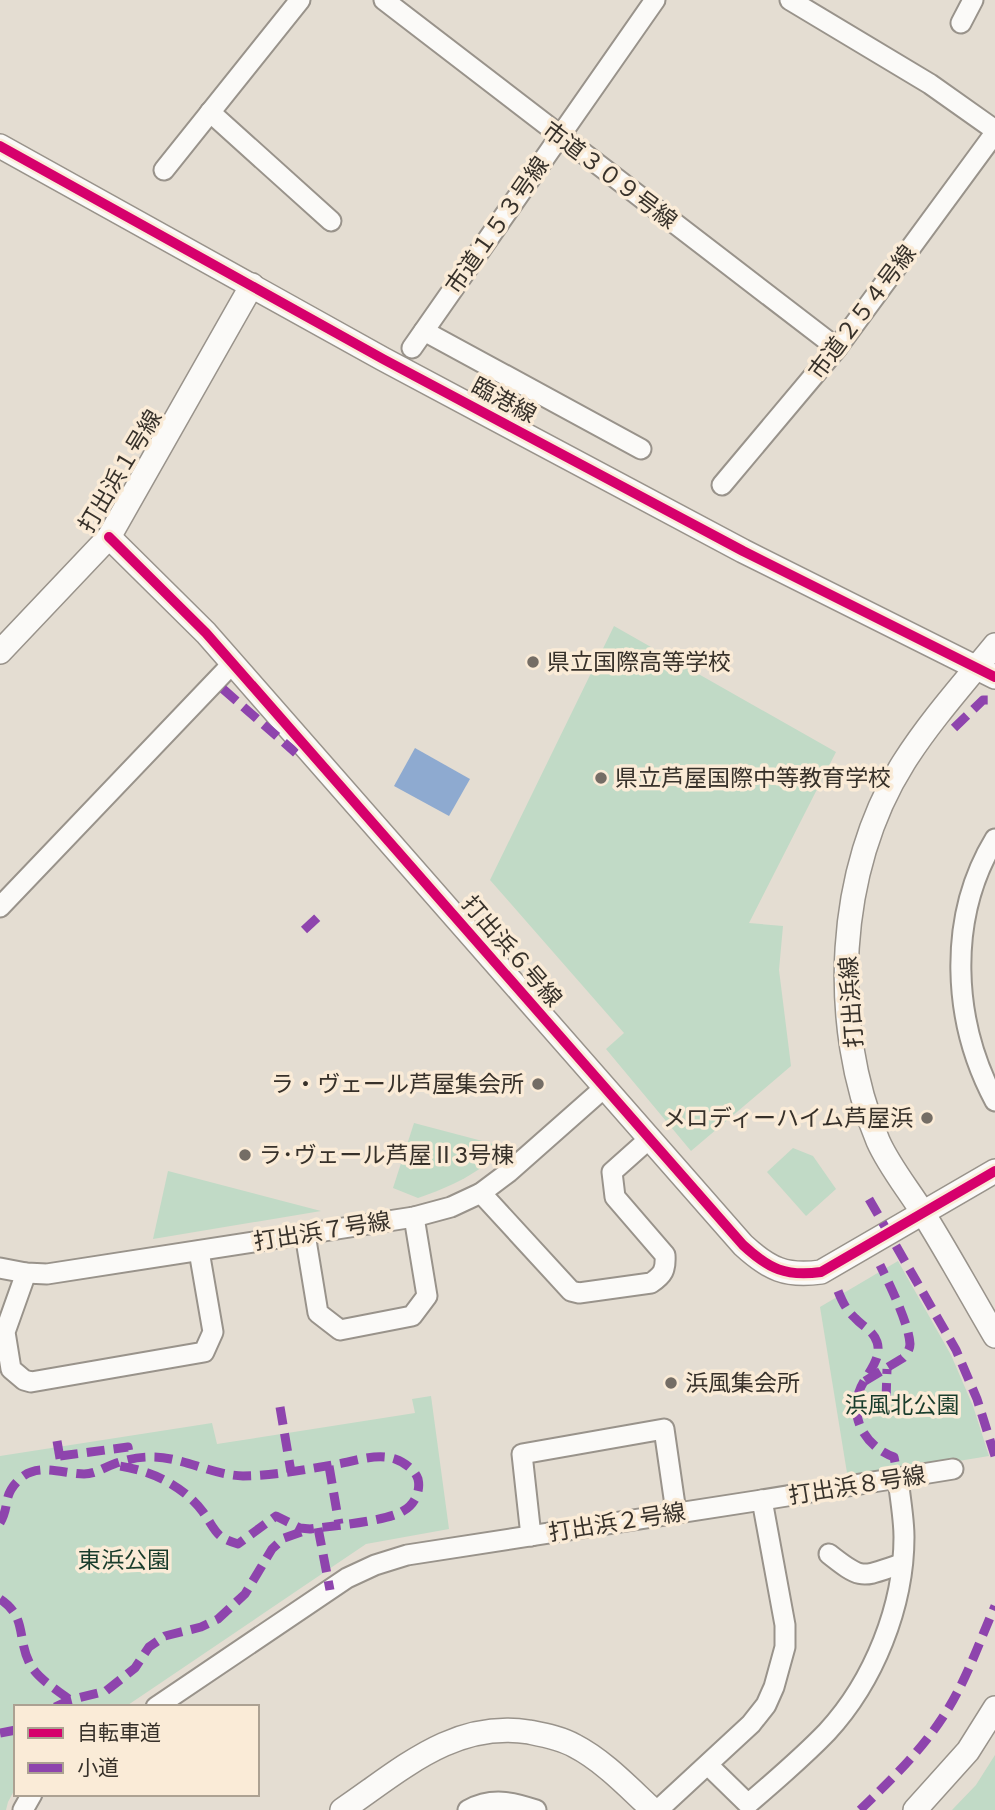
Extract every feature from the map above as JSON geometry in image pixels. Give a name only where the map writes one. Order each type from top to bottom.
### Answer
[{"type":"street","points":[[164,170],[299,0]]},
{"type":"street","name":"市道３０９号線","points":[[384,0],[837,348]]},
{"type":"street","name":"市道１５３号線","points":[[412,348],[655,0]]},
{"type":"street","points":[[790,0],[930,84],[995,132]]},
{"type":"street","points":[[961,23],[973,0]]},
{"type":"street","points":[[210,112],[331,221]]},
{"type":"street","name":"市道２５４号線","points":[[722,485],[837,348],[995,132]]},
{"type":"street","name":"臨港線","points":[[0,146],[395,365],[743,551],[986,672]]},
{"type":"street","name":"打出浜１号線","points":[[0,652],[109,537],[252,285]]},
{"type":"street","points":[[424,331],[641,449]]},
{"type":"street","name":"打出浜６号線","points":[[109,537],[206,633],[743,1245],[776,1270],[800,1275],[821,1272],[995,1171]]},
{"type":"street","name":"打出浜線","points":[[995,645],[986,672],[903,763],[886,795],[861,866],[846,955],[846,996],[860,1086],[879,1142],[995,1336]]},
{"type":"street","points":[[0,907],[232,664]]},
{"type":"street","points":[[995,839],[973,890],[962,934],[960,979],[968,1031],[983,1079],[995,1101]]},
{"type":"street","name":"打出浜７号線","points":[[0,1268],[47,1274],[414,1217],[451,1208],[481,1193],[509,1172],[604,1088]]},
{"type":"street","points":[[481,1193],[571,1292],[651,1283],[661,1277],[666,1268],[665,1255],[615,1197],[612,1172],[649,1139]]},
{"type":"street","points":[[305,1234],[318,1314],[340,1330],[412,1316],[427,1296],[414,1217]]},
{"type":"street","points":[[26,1273],[5,1332],[11,1368],[24,1380],[31,1382],[204,1352],[213,1332],[199,1251]]},
{"type":"street","points":[[531,1536],[522,1454],[664,1429],[676,1513]]},
{"type":"street","name":"打出浜８号線","points":[[762,1500],[953,1469]]},
{"type":"street","points":[[708,1765],[748,1804],[829,1730],[859,1688],[882,1645],[899,1593],[904,1537],[898,1478]]},
{"type":"street","points":[[342,1810],[367,1803],[434,1748],[458,1737],[485,1731],[517,1731],[546,1735],[574,1745],[656,1810],[751,1724],[766,1705],[774,1687],[785,1647],[782,1600],[762,1500]]},
{"type":"street","name":"打出浜２号線","points":[[159,1705],[347,1578],[375,1565],[407,1555],[762,1500]]},
{"type":"street","points":[[829,1554],[855,1574],[869,1574],[901,1564]]},
{"type":"street","points":[[915,1810],[968,1751],[995,1708]]},
{"type":"street","points":[[468,1810],[480,1804],[499,1801],[537,1810]]},
{"type":"green space","points":[[614,626],[836,752],[749,923],[783,926],[779,970],[791,1066],[691,1151],[606,1049],[624,1033],[490,880]]},
{"type":"green space","points":[[414,1123],[505,1147],[485,1165],[464,1178],[418,1198],[393,1188]]},
{"type":"green space","points":[[793,1148],[813,1156],[836,1189],[806,1216],[767,1172]]},
{"type":"green space","points":[[168,1171],[321,1211],[153,1239]]},
{"type":"green space","name":"浜風北公園","points":[[898,1261],[951,1355],[973,1406],[989,1456],[848,1479],[820,1307]]},
{"type":"green space","name":"東浜公園","points":[[431,1396],[449,1529],[366,1544],[128,1705],[14,1705],[14,1791],[6,1810],[0,1810],[0,1456],[212,1423],[217,1444],[415,1413],[412,1399]]},
{"type":"green space","points":[[995,1755],[995,1810],[952,1810],[976,1785]]},
{"type":"water","points":[[415,748],[470,779],[449,816],[394,786]]},
{"type":"marked path","points":[[223,689],[296,753]]},
{"type":"marked path","points":[[954,728],[983,700],[995,700]]},
{"type":"marked path","points":[[304,930],[318,917]]},
{"type":"marked path","points":[[869,1199],[956,1350],[977,1399],[995,1456]]},
{"type":"marked path","points":[[865,1381],[903,1358],[910,1346],[902,1315],[880,1265]]},
{"type":"marked path","points":[[838,1291],[849,1312],[877,1342],[875,1362],[859,1392],[857,1413],[863,1432],[869,1440],[894,1457],[898,1478]]},
{"type":"marked path","points":[[886,1401],[887,1369]]},
{"type":"marked path","points":[[280,1407],[291,1472]]},
{"type":"marked path","points":[[57,1441],[61,1464]]},
{"type":"marked path","points":[[60,1456],[128,1447],[130,1459]]},
{"type":"marked path","points":[[0,1523],[11,1489],[29,1473],[52,1470],[88,1474],[122,1461],[145,1457],[173,1459],[243,1476],[290,1472],[374,1457],[388,1457],[402,1462],[412,1470],[418,1479],[418,1489],[416,1498],[396,1515],[310,1529],[300,1528],[276,1516],[238,1544],[220,1536],[194,1502],[174,1485],[138,1470],[112,1465]]},
{"type":"marked path","points":[[329,1466],[339,1524]]},
{"type":"marked path","points":[[318,1528],[330,1590]]},
{"type":"marked path","points":[[59,1705],[106,1691],[135,1668],[149,1647],[165,1636],[201,1627],[218,1619],[245,1594],[272,1549],[284,1538],[310,1529]]},
{"type":"marked path","points":[[0,1599],[9,1606],[18,1620],[25,1653],[32,1668],[70,1700]]},
{"type":"marked path","points":[[860,1810],[907,1762],[939,1723],[962,1684],[995,1606]]},
{"type":"marked path","points":[[0,1733],[14,1730]]},
{"type":"cycle path","points":[[0,146],[383,359],[743,551],[995,677]]},
{"type":"cycle path","points":[[109,537],[206,633],[743,1245],[761,1260],[788,1272],[821,1272],[995,1171]]},
{"type":"place","name":"県立国際高等学校","points":[[533,662]]},
{"type":"place","name":"県立芦屋国際中等教育学校","points":[[601,778]]},
{"type":"place","name":"ラ・ヴェール芦屋集会所","points":[[538,1084]]},
{"type":"place","name":"メロディーハイム芦屋浜","points":[[927,1118]]},
{"type":"place","name":"ラ･ヴェール芦屋Ⅱ3号棟","points":[[245,1155]]},
{"type":"place","name":"浜風集会所","points":[[671,1383]]}]
